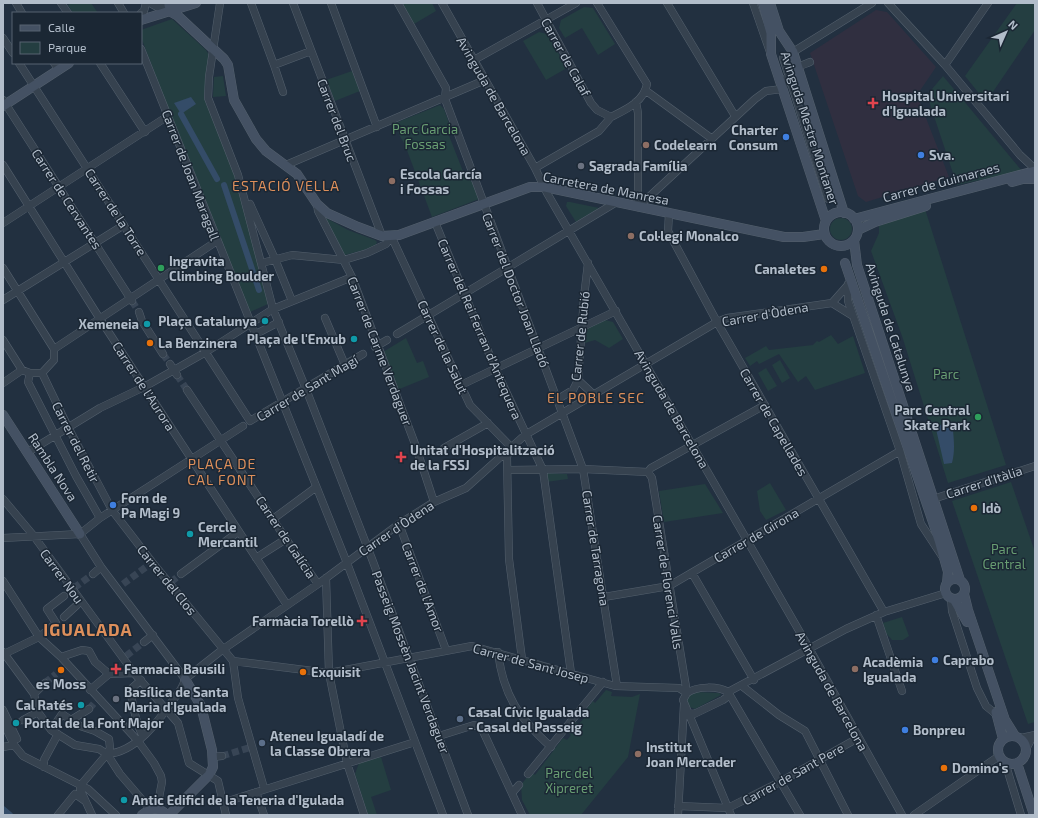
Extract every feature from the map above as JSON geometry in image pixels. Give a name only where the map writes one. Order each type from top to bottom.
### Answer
[{"type":"street","points":[[16,3],[21,12]]},
{"type":"street","points":[[61,3],[67,12]]},
{"type":"street","points":[[118,3],[123,12]]},
{"type":"street","points":[[142,13],[146,3]]},
{"type":"street","points":[[150,3],[157,7],[171,7],[196,3]]},
{"type":"street","points":[[220,3],[213,47],[208,98],[245,197],[249,202],[275,258],[292,301]]},
{"type":"street","points":[[251,3],[283,92]]},
{"type":"street","name":"Carrer del Bruc","points":[[293,3],[345,141],[386,236]]},
{"type":"street","points":[[331,3],[378,127]]},
{"type":"street","name":"Carrer del Doctor Joan Lladó","points":[[398,3],[446,88],[447,93],[444,99],[563,413]]},
{"type":"street","name":"Avinguda de Barcelona","points":[[442,3],[569,230],[809,648],[902,815]]},
{"type":"street","name":"Carrer de Calaf","points":[[537,3],[597,110],[611,117]]},
{"type":"street","points":[[474,60],[576,3]]},
{"type":"street","points":[[535,168],[599,131],[611,117],[629,108],[636,102],[645,90],[646,84],[644,78],[597,3]]},
{"type":"street","points":[[667,3],[735,116]]},
{"type":"street","points":[[753,3],[771,54]]},
{"type":"street","name":"Avinguda Mestre Montaner","points":[[764,3],[770,27],[771,54],[826,222]]},
{"type":"street","points":[[770,3],[779,30],[793,52],[798,66],[844,213]]},
{"type":"street","points":[[793,52],[872,3]]},
{"type":"street","points":[[888,3],[945,65],[1020,155],[1035,170]]},
{"type":"street","points":[[945,65],[988,3]]},
{"type":"street","points":[[142,20],[171,7]]},
{"type":"street","points":[[171,7],[178,16],[213,47],[228,65],[234,100],[256,139],[266,151],[297,174],[317,204],[327,213],[358,228],[386,236],[386,244],[367,253],[344,260],[292,255],[275,258],[262,263]]},
{"type":"street","points":[[3,38],[12,52]]},
{"type":"street","name":"Carrer de Joan Maragall","points":[[142,51],[240,300],[252,323]]},
{"type":"street","points":[[274,65],[311,51]]},
{"type":"street","points":[[783,58],[828,199]]},
{"type":"street","points":[[638,207],[735,116],[766,91],[782,89],[788,74],[794,68],[810,62]]},
{"type":"street","name":"Carrer de la Torre","points":[[20,64],[160,279],[250,422]]},
{"type":"street","points":[[101,64],[144,132]]},
{"type":"street","points":[[4,103],[34,86],[57,66]]},
{"type":"street","points":[[286,165],[444,99],[485,80]]},
{"type":"street","points":[[645,90],[711,138]]},
{"type":"street","points":[[636,102],[638,113],[638,207]]},
{"type":"street","name":"Carrer de Cervantes","points":[[4,103],[132,300]]},
{"type":"street","points":[[3,223],[168,116]]},
{"type":"street","name":"Carrer de l'Aurora","points":[[3,165],[191,460],[287,605]]},
{"type":"street","name":"Carrer de Guimaraes","points":[[854,219],[1035,170]]},
{"type":"street","name":"Carrer de Guimaraes","points":[[858,230],[875,222],[956,197],[1023,179],[1035,180]]},
{"type":"street","name":"Carretera de Manresa","points":[[386,236],[435,222],[530,187],[545,186],[615,203],[784,237],[803,237],[824,234]]},
{"type":"street","name":"Passeig Mossèn Jacint Verdaguer","points":[[245,197],[273,309],[306,389],[367,547],[468,815]]},
{"type":"street","points":[[397,334],[615,203]]},
{"type":"street","name":"Carrer de Carme Verdaguer","points":[[317,204],[318,211],[352,277],[376,346],[415,444],[434,502]]},
{"type":"street","points":[[835,213],[844,213],[854,219],[858,230],[854,240],[844,246],[836,245],[828,241],[824,234],[826,222],[835,213]]},
{"type":"street","points":[[668,230],[669,214]]},
{"type":"street","points":[[668,230],[673,221],[680,216]]},
{"type":"street","name":"Carrer del Rei Ferran d'Antequera","points":[[435,222],[495,368],[542,470],[571,672]]},
{"type":"street","points":[[3,300],[65,263],[124,225]]},
{"type":"street","name":"Carrer de Capellades","points":[[668,230],[717,322],[884,612]]},
{"type":"street","name":"Carrer de la Salut","points":[[386,236],[428,315],[470,404],[511,447]]},
{"type":"street","name":"Avinguda de Catalunya","points":[[854,240],[857,265],[960,580]]},
{"type":"street","points":[[54,349],[132,300],[160,279],[217,241]]},
{"type":"street","points":[[836,245],[845,263],[848,284],[848,301],[900,451],[921,524],[946,560]]},
{"type":"street","name":"Carrer de Rubió","points":[[558,399],[574,390],[578,380],[588,263]]},
{"type":"street","name":"Avinguda de Catalunya","points":[[845,263],[946,560],[948,572],[947,583]]},
{"type":"street","points":[[3,268],[54,349],[54,360],[42,373],[30,373],[22,370],[3,340]]},
{"type":"street","points":[[28,452],[100,408],[144,387],[206,352],[273,309],[352,277]]},
{"type":"street","points":[[848,284],[832,303],[853,316]]},
{"type":"street","name":"Carrer d'Òdena","points":[[185,679],[222,650],[318,584],[399,524],[434,502],[466,488],[525,435],[645,363],[717,322],[727,318],[832,303]]},
{"type":"street","points":[[461,385],[616,311]]},
{"type":"street","points":[[139,312],[142,321],[163,354]]},
{"type":"street","points":[[325,318],[345,365]]},
{"type":"street","points":[[256,334],[279,322]]},
{"type":"street","name":"Passeig Mossèn Jacint Verdaguer","points":[[252,323],[315,488],[347,563],[443,815]]},
{"type":"street","points":[[376,346],[387,340]]},
{"type":"street","name":"Carrer de Sant Magí","points":[[250,422],[363,354]]},
{"type":"street","points":[[3,383],[22,370]]},
{"type":"street","points":[[30,373],[28,382],[54,436],[100,518]]},
{"type":"street","name":"Carrer del Retir","points":[[42,373],[68,427],[112,510]]},
{"type":"street","points":[[578,380],[593,394]]},
{"type":"street","name":"Carrer de Galícia","points":[[187,390],[286,540],[318,584]]},
{"type":"street","points":[[508,470],[583,469],[648,472],[652,468],[765,405]]},
{"type":"street","name":"Carrer de Tarragona","points":[[563,413],[583,469],[617,686]]},
{"type":"street","name":"Rambla Nova","points":[[3,415],[80,534]]},
{"type":"street","points":[[444,448],[488,423]]},
{"type":"street","name":"Carrer de Sant Magí","points":[[221,440],[243,426]]},
{"type":"street","points":[[3,538],[33,535],[80,534],[112,510],[221,440]]},
{"type":"street","points":[[511,447],[507,457],[509,559],[522,659]]},
{"type":"street","name":"Carrer de Girona","points":[[604,597],[669,586],[900,451]]},
{"type":"street","name":"Carrer d'Itàlia","points":[[933,499],[1035,466]]},
{"type":"street","name":"Carrer de Florenci Valls","points":[[648,472],[652,478],[686,692],[683,700],[684,704]]},
{"type":"street","points":[[273,519],[315,488]]},
{"type":"street","name":"Carrer Nou","points":[[3,499],[33,535],[80,604],[125,657],[134,673],[178,723],[189,763],[209,775]]},
{"type":"street","name":"Carrer del Clos","points":[[112,510],[151,563],[170,582],[222,650],[233,661]]},
{"type":"street","name":"Carrer de l'Amor","points":[[399,524],[446,650]]},
{"type":"street","points":[[181,574],[238,532]]},
{"type":"street","points":[[80,534],[101,568],[120,586],[185,679],[201,706],[212,757],[213,766],[209,775],[168,815],[160,809],[153,809],[142,815]]},
{"type":"street","points":[[256,558],[286,540]]},
{"type":"street","points":[[93,574],[101,568]]},
{"type":"street","points":[[692,573],[754,680]]},
{"type":"street","points":[[326,578],[329,672],[347,763],[364,815]]},
{"type":"street","points":[[1003,739],[997,715],[965,618],[950,596],[947,583],[954,579],[960,580],[965,586],[964,594],[1005,720],[1018,737],[1024,742],[1026,749]]},
{"type":"street","points":[[3,581],[39,638],[61,657],[97,700],[140,738]]},
{"type":"street","points":[[70,591],[47,609],[56,623],[39,638],[4,653],[34,694],[37,712],[51,730],[75,745],[99,749],[108,754],[116,754],[140,738],[155,725],[183,689],[185,679]]},
{"type":"street","points":[[689,713],[694,714],[723,700],[727,697],[728,692],[754,680],[809,648],[876,615],[950,596],[960,598],[964,594]]},
{"type":"street","points":[[64,617],[80,604]]},
{"type":"street","points":[[876,615],[902,691]]},
{"type":"street","points":[[144,642],[153,635]]},
{"type":"street","name":"Carrer de Sant Josep","points":[[233,661],[329,672],[472,646],[571,672],[617,686],[679,688],[686,692]]},
{"type":"street","points":[[61,657],[82,650],[89,651],[95,662],[109,674]]},
{"type":"street","points":[[498,652],[501,675],[508,694],[518,711],[551,747]]},
{"type":"street","points":[[233,661],[238,698],[264,788]]},
{"type":"street","points":[[90,690],[109,674],[134,673]]},
{"type":"street","points":[[140,680],[131,689],[140,738],[161,776],[162,782],[153,809]]},
{"type":"street","points":[[528,774],[603,682]]},
{"type":"street","points":[[34,694],[45,683]]},
{"type":"street","points":[[742,686],[762,702],[805,731],[848,815]]},
{"type":"street","points":[[686,692],[696,689],[709,688],[721,689],[728,692],[800,815]]},
{"type":"street","points":[[684,704],[731,815]]},
{"type":"street","points":[[678,815],[684,704]]},
{"type":"street","points":[[68,718],[89,709]]},
{"type":"street","points":[[3,710],[12,725],[22,750],[41,765]]},
{"type":"street","points":[[23,720],[37,712]]},
{"type":"street","points":[[51,730],[62,714],[109,739],[110,748],[108,754],[80,786]]},
{"type":"street","points":[[3,722],[14,745],[23,756],[88,789],[116,815]]},
{"type":"street","points":[[439,736],[474,725],[481,727],[522,815]]},
{"type":"street","points":[[41,765],[58,734]]},
{"type":"street","points":[[1021,815],[998,747],[1003,739],[1008,736],[1034,736]]},
{"type":"street","points":[[1002,759],[1009,764],[1017,763],[1024,758],[1026,749],[1034,736]]},
{"type":"street","name":"Carrer de Sant Pere","points":[[678,806],[728,808],[780,782],[858,738]]},
{"type":"street","points":[[222,803],[264,788],[415,742]]},
{"type":"street","points":[[3,747],[14,745]]},
{"type":"street","points":[[108,754],[120,774],[153,809]]},
{"type":"street","points":[[212,757],[222,756]]},
{"type":"street","points":[[914,815],[1002,759]]},
{"type":"street","points":[[1017,763],[1034,815]]},
{"type":"street","points":[[209,775],[218,781],[226,815]]},
{"type":"street","points":[[512,794],[520,785]]},
{"type":"street","points":[[80,786],[92,815]]},
{"type":"street","points":[[256,792],[264,815]]},
{"type":"street","points":[[58,815],[75,794],[85,801]]},
{"type":"shaded area","name":"Hospital Universitari d'Igualada","points":[[876,10],[887,12],[936,67],[917,95],[949,177],[866,202],[858,196],[810,53]]},
{"type":"shaded area","points":[[191,97],[196,104],[181,114],[174,103]]},
{"type":"shaded area","points":[[944,422],[951,424],[950,427],[953,430],[954,454],[952,463],[944,464],[936,429]]},
{"type":"green space","points":[[72,3],[91,3],[97,12],[72,12],[68,5]]},
{"type":"green space","points":[[402,3],[432,3],[436,11],[414,24]]},
{"type":"green space","points":[[1017,3],[1035,3],[1035,30],[986,102],[965,76]]},
{"type":"green space","points":[[584,7],[593,8],[615,44],[598,55],[582,28],[565,38],[559,28],[561,20]]},
{"type":"green space","points":[[172,19],[206,50],[209,55],[204,98],[238,184],[268,304],[250,312],[192,171],[142,40],[142,30]]},
{"type":"green space","points":[[539,32],[547,34],[567,68],[546,80],[523,41]]},
{"type":"green space","points":[[352,71],[360,91],[335,101],[326,80]]},
{"type":"green space","points":[[223,76],[226,96],[213,97],[214,77]]},
{"type":"green space","points":[[943,76],[1022,171],[957,185],[927,95]]},
{"type":"green space","name":"Parc Garcia Fossas","points":[[440,105],[444,109],[450,126],[446,128],[466,179],[469,178],[476,188],[479,199],[432,217],[405,145],[393,124]]},
{"type":"green space","points":[[567,202],[599,208],[576,222],[566,206]]},
{"type":"green space","name":"Parc","points":[[925,209],[1006,465],[948,483],[902,336],[871,251],[879,233],[879,226]]},
{"type":"green space","points":[[326,218],[348,230],[375,240],[377,242],[375,247],[345,255],[325,219]]},
{"type":"green space","points":[[841,218],[849,221],[852,229],[849,237],[841,240],[833,237],[830,229],[833,221]]},
{"type":"green space","points":[[605,320],[613,322],[623,339],[609,348],[595,340],[585,343],[586,329]]},
{"type":"green space","points":[[831,335],[838,344],[853,336],[865,373],[815,390],[806,376],[798,382],[779,354],[759,364],[757,361],[750,366],[745,358],[766,346],[769,350],[813,345],[817,341],[819,342]]},
{"type":"green space","points":[[406,338],[417,363],[423,361],[429,377],[397,390],[383,352]]},
{"type":"green space","points":[[780,360],[790,378],[782,383],[772,365]]},
{"type":"green space","points":[[766,368],[777,386],[768,391],[758,373]]},
{"type":"green space","points":[[545,473],[567,474],[568,479],[546,482]]},
{"type":"green space","name":"Parc Central","points":[[1011,482],[1035,552],[1035,722],[1028,724],[952,501]]},
{"type":"green space","points":[[770,483],[786,510],[766,520],[760,511],[757,491]]},
{"type":"green space","points":[[705,484],[723,513],[664,522],[659,491]]},
{"type":"green space","points":[[902,617],[909,636],[903,640],[892,640],[885,632],[883,623]]},
{"type":"green space","name":"Parc del Xipreret","points":[[606,690],[612,692],[611,696],[632,697],[640,694],[628,757],[581,815],[530,815],[522,800],[521,785],[531,772],[535,775],[563,738],[567,740],[571,735],[567,732],[576,722],[579,724],[584,718],[581,716],[593,701],[595,703]]},
{"type":"green space","points":[[695,692],[719,693],[721,695],[695,709],[688,705],[687,700]]},
{"type":"green space","points":[[381,757],[391,790],[371,797],[377,815],[368,815],[355,774],[359,763]]},
{"type":"waterway","points":[[181,114],[217,179]]},
{"type":"waterway","points":[[224,185],[259,290]]},
{"type":"waterway","points":[[3,809],[10,815]]},
{"type":"tunnel","points":[[132,301],[139,312]]},
{"type":"tunnel","points":[[163,354],[170,364]]},
{"type":"tunnel","points":[[177,375],[187,390]]},
{"type":"tunnel","points":[[123,584],[150,564]]},
{"type":"tunnel","points":[[74,588],[93,574]]},
{"type":"tunnel","points":[[171,582],[181,574]]},
{"type":"tunnel","points":[[126,656],[144,642]]},
{"type":"tunnel","points":[[45,683],[56,674]]},
{"type":"tunnel","points":[[89,709],[96,701]]},
{"type":"tunnel","points":[[14,724],[23,720]]},
{"type":"tunnel","points":[[222,756],[252,747]]},
{"type":"place","name":"Hospital Universitari d'Igualada","points":[[873,103]]},
{"type":"place","name":"Charter Consum","points":[[786,137]]},
{"type":"place","name":"Codelearn","points":[[646,145]]},
{"type":"place","name":"Sva.","points":[[921,155]]},
{"type":"place","name":"Sagrada Família","points":[[581,166]]},
{"type":"place","name":"Escola García i Fossas","points":[[392,181]]},
{"type":"place","name":"Col·legi Monalco","points":[[631,236]]},
{"type":"place","name":"Ingravita Climbing Boulder","points":[[161,268]]},
{"type":"place","name":"Canaletes","points":[[824,269]]},
{"type":"place","name":"Plaça Catalunya","points":[[265,321]]},
{"type":"place","name":"Xemeneia","points":[[147,324]]},
{"type":"place","name":"Plaça de l'Enxub","points":[[354,339]]},
{"type":"place","name":"La Benzinera","points":[[150,343]]},
{"type":"place","name":"Parc Central Skate Park","points":[[978,417]]},
{"type":"place","name":"Unitat d'Hospitalització de la FSSJ","points":[[401,457]]},
{"type":"place","name":"Forn de Pa Magi 9","points":[[113,505]]},
{"type":"place","name":"Idò","points":[[974,508]]},
{"type":"place","name":"Cercle Mercantil","points":[[190,534]]},
{"type":"place","name":"Farmàcia Torellò","points":[[362,621]]},
{"type":"place","name":"Caprabo","points":[[935,660]]},
{"type":"place","name":"Farmacia Bausili","points":[[116,669]]},
{"type":"place","name":"Acadèmia Igualada","points":[[855,669]]},
{"type":"place","name":"es Moss","points":[[61,670]]},
{"type":"place","name":"Exquisit","points":[[303,672]]},
{"type":"place","name":"Basílica de Santa Maria d'Igualada","points":[[116,699]]},
{"type":"place","name":"Cal Ratés","points":[[81,705]]},
{"type":"place","name":"Casal Cívic Igualada - Casal del Passeig","points":[[460,719]]},
{"type":"place","name":"Portal de la Font Major","points":[[16,723]]},
{"type":"place","name":"Bonpreu","points":[[905,730]]},
{"type":"place","name":"Ateneu Igualadí de la Classe Obrera","points":[[262,743]]},
{"type":"place","name":"Institut Joan Mercader","points":[[638,754]]},
{"type":"place","name":"Domino's","points":[[944,768]]},
{"type":"place","name":"Antic Edifici de la Teneria d'Igulada","points":[[124,800]]},
{"type":"district","name":"ESTACIÓ VELLA","points":[[286,186]]},
{"type":"district","name":"EL POBLE SEC","points":[[596,398]]},
{"type":"district","name":"PLAÇA DE CAL FONT","points":[[222,472]]},
{"type":"district","name":"IGUALADA","points":[[88,630]]}]
